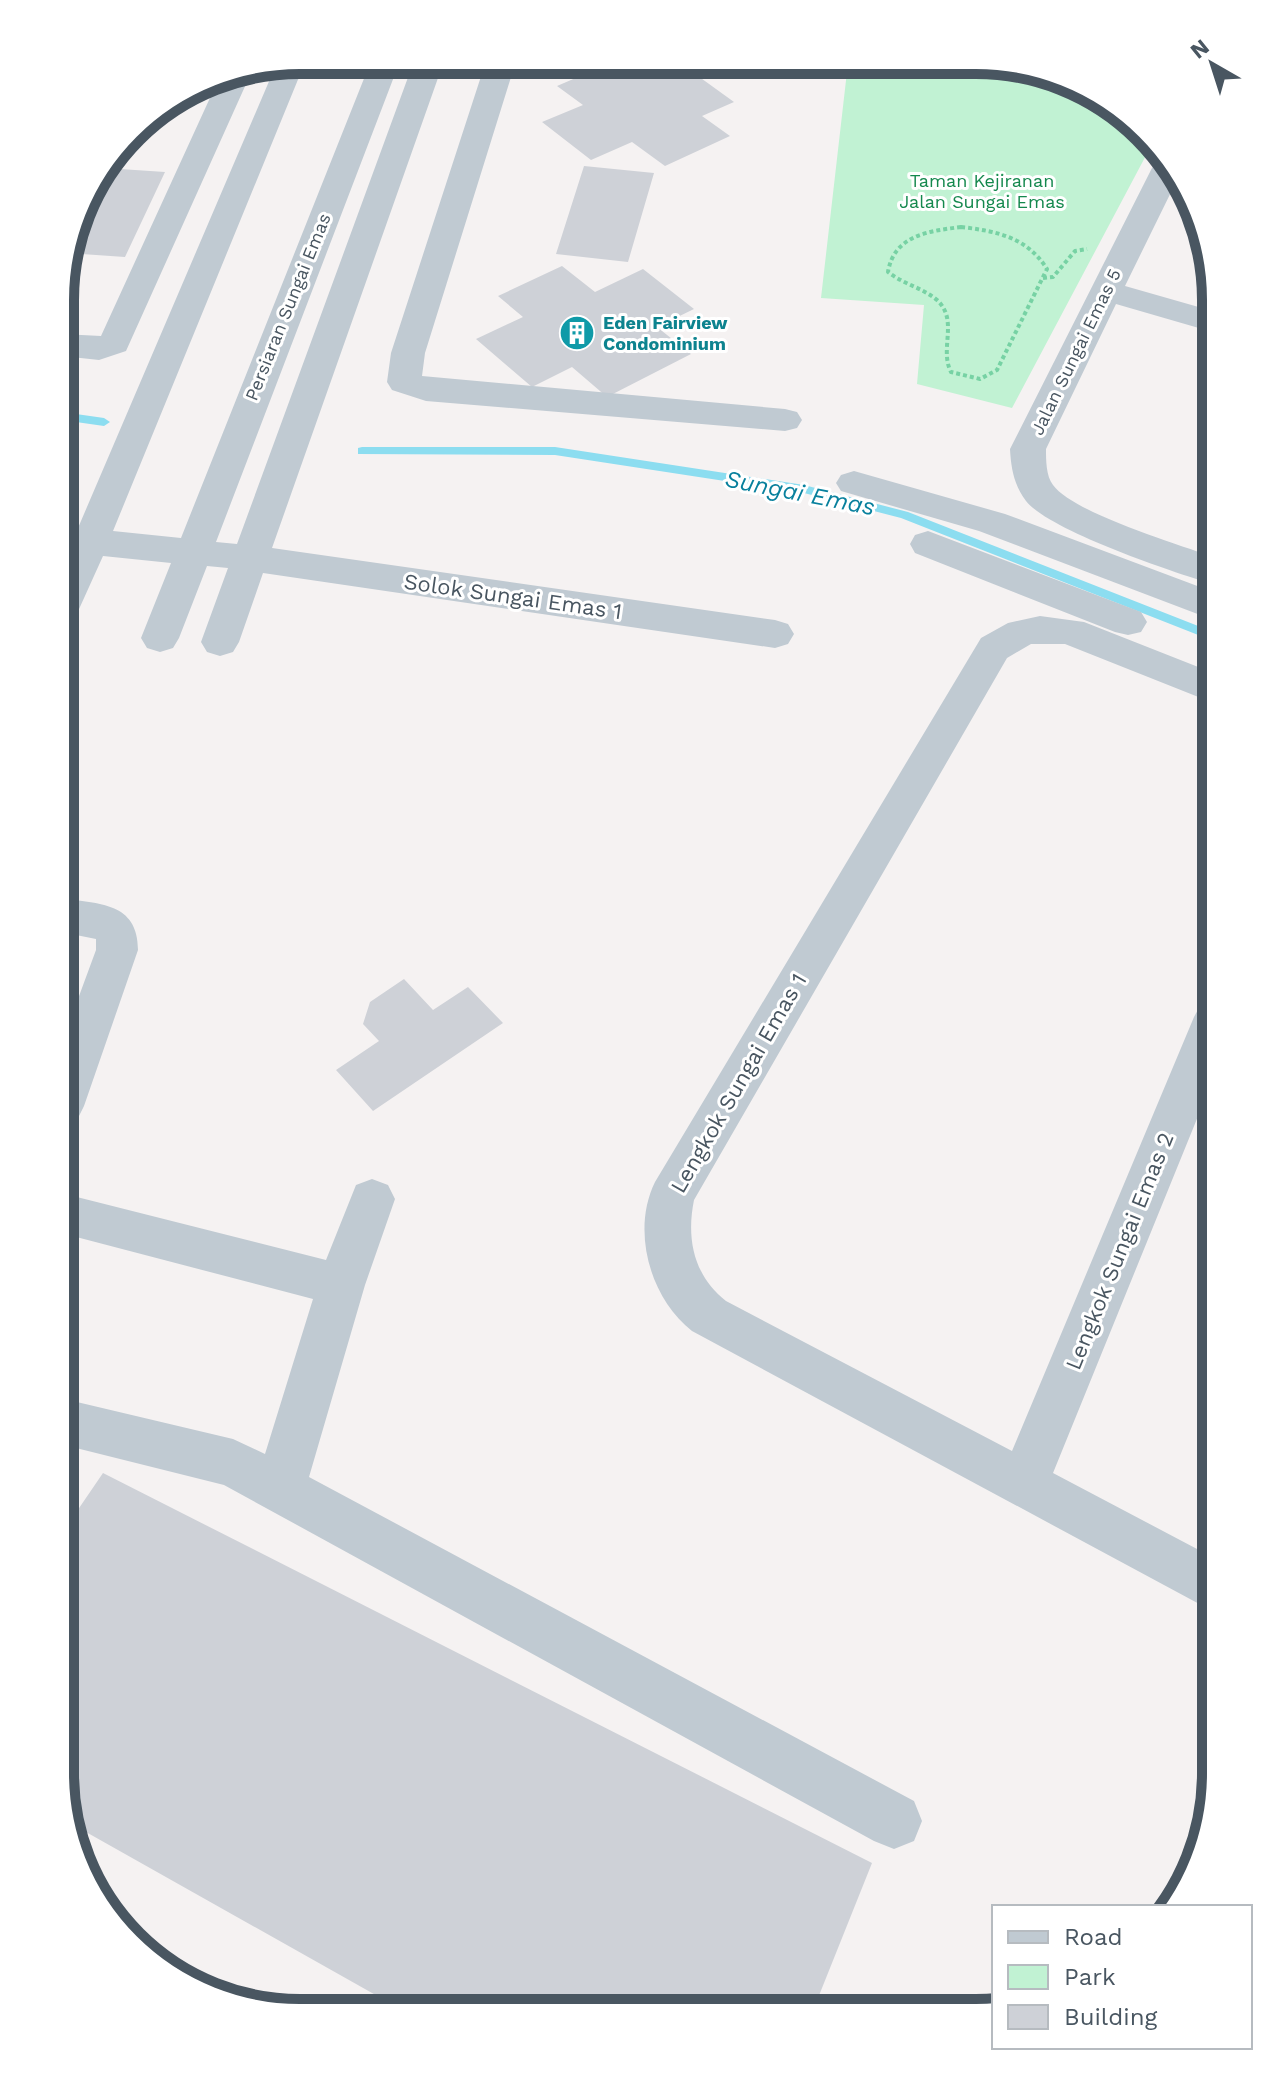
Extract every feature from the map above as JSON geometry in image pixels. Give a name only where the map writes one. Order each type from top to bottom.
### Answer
[{"type":"street","name":"Persiaran Sungai Emas","points":[[160,638],[381,74]]},
{"type":"street","points":[[220,642],[424,74]]},
{"type":"street","points":[[497,74],[408,353],[404,382],[426,390],[785,420]]},
{"type":"street","points":[[75,542],[286,75]]},
{"type":"street","points":[[74,346],[99,349],[114,343],[152,266],[192,163],[230,85]]},
{"type":"street","name":"Jalan Sungai Emas 5","points":[[1164,175],[1028,449],[1030,477],[1043,497],[1078,516],[1202,566]]},
{"type":"street","points":[[1107,291],[1202,319]]},
{"type":"street","points":[[854,483],[921,498],[1001,523],[1202,602]]},
{"type":"street","name":"Solok Sungai Emas 1","points":[[75,542],[251,558],[775,634]]},
{"type":"street","points":[[928,544],[1202,652]]},
{"type":"street","name":"Lengkok Sungai Emas 1","points":[[1202,684],[1071,632],[1047,627],[1022,632],[994,648],[671,1196],[666,1215],[673,1263],[690,1299],[709,1316],[1202,1580]]},
{"type":"street","points":[[74,917],[101,921],[117,931],[117,950],[74,1070]]},
{"type":"street","name":"Lengkok Sungai Emas 2","points":[[1023,1485],[1202,1051]]},
{"type":"street","points":[[280,1489],[341,1285],[372,1199]]},
{"type":"street","points":[[74,1216],[341,1285]]},
{"type":"street","points":[[74,1424],[233,1463],[894,1821]]},
{"type":"path","points":[[961,227],[987,230],[1032,247],[1047,269],[1043,278],[997,370],[980,379],[971,379],[951,372],[945,363],[948,317],[939,303],[894,279],[888,272],[888,260],[901,243],[919,235],[961,227]]},
{"type":"path","points":[[1043,278],[1053,277],[1075,251],[1086,249]]},
{"type":"green space","name":"Taman Kejiranan Jalan Sungai Emas","points":[[847,74],[976,74],[1035,82],[1089,104],[1114,121],[1147,153],[1012,408],[917,384],[924,305],[821,298]]},
{"type":"building","points":[[585,74],[637,74],[644,79],[655,74],[695,74],[734,102],[702,116],[730,136],[665,166],[632,142],[591,160],[542,122],[583,105],[557,86]]},
{"type":"building","points":[[584,166],[654,173],[628,262],[556,254]]},
{"type":"building","points":[[116,169],[165,172],[125,257],[79,254],[91,213]]},
{"type":"building","name":"Eden Fairview Condominium","points":[[562,266],[595,292],[643,269],[694,309],[657,327],[691,354],[607,397],[572,367],[532,387],[476,339],[523,317],[498,296]]},
{"type":"building","points":[[404,979],[433,1010],[468,987],[503,1023],[373,1111],[336,1070],[379,1041],[363,1024],[370,1002]]},
{"type":"building","points":[[103,1473],[872,1863],[818,1999],[383,1999],[81,1829],[74,1773],[74,1515]]},
{"type":"waterway","name":"Sungai Emas","points":[[74,418],[104,422]]},
{"type":"waterway","name":"Sungai Emas","points":[[362,451],[555,451],[804,489],[904,515],[1202,632]]},
{"type":"place","name":"Eden Fairview Condominium","points":[[577,333]]}]
